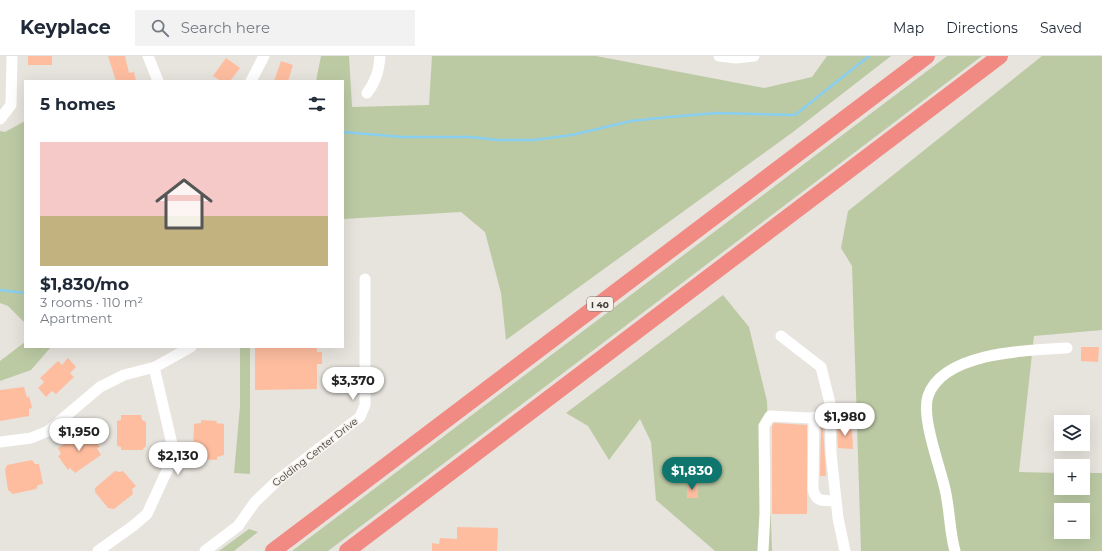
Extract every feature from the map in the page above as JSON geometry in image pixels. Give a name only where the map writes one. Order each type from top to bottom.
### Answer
[{"type":"highway","name":"I 40","points":[[273,551],[927,56]]},
{"type":"highway","points":[[347,551],[1000,56]]},
{"type":"street","points":[[0,119],[11,105],[12,56]]},
{"type":"street","points":[[148,56],[158,80]]},
{"type":"street","points":[[252,80],[264,56]]},
{"type":"street","points":[[367,93],[375,81],[379,70],[380,56]]},
{"type":"street","points":[[719,56],[736,58],[754,56]]},
{"type":"street","name":"Golding Center Drive","points":[[205,551],[238,526],[255,502],[279,479],[360,417],[365,406],[365,279]]},
{"type":"street","points":[[781,336],[821,367],[830,404],[831,453],[836,501],[845,551]]},
{"type":"street","points":[[0,442],[24,439],[48,431],[100,387],[124,375],[154,367],[189,348]]},
{"type":"street","points":[[955,551],[945,487],[927,414],[928,397],[938,381],[954,367],[996,354],[1067,348]]},
{"type":"street","points":[[98,551],[147,514],[159,492],[170,464],[172,444],[154,367]]},
{"type":"street","points":[[764,551],[764,426],[766,420],[770,416],[830,419]]},
{"type":"street","points":[[814,418],[814,495],[820,500],[836,501]]},
{"type":"green space","points":[[321,56],[349,56],[352,107],[429,105],[432,56],[596,56],[764,88],[812,77],[827,56],[891,56],[793,132],[506,340],[501,293],[485,232],[461,212],[344,219],[344,80],[316,80]]},
{"type":"green space","points":[[947,56],[982,56],[328,551],[292,551]]},
{"type":"green space","points":[[1042,56],[1102,56],[1102,330],[1034,336],[1019,472],[1054,473],[1054,495],[1090,495],[1090,473],[1102,473],[1102,551],[861,551],[852,266],[841,248],[848,211]]},
{"type":"green space","points":[[24,122],[24,322],[8,306],[0,303],[0,131],[5,132]]},
{"type":"green space","points":[[723,295],[749,327],[767,401],[772,551],[715,551],[656,500],[651,442],[640,419],[609,460],[588,426],[566,413]]},
{"type":"green space","points":[[24,343],[24,348],[50,348],[31,370],[0,381],[0,361]]},
{"type":"green space","points":[[240,348],[250,348],[250,474],[234,473],[240,406]]},
{"type":"green space","points":[[249,529],[258,532],[234,551],[219,551]]},
{"type":"building","points":[[28,56],[52,56],[52,65],[28,65]]},
{"type":"building","points":[[108,56],[125,56],[129,73],[134,72],[136,80],[116,80]]},
{"type":"building","points":[[226,58],[240,68],[231,80],[219,80],[213,76]]},
{"type":"building","points":[[281,61],[293,65],[288,80],[274,80]]},
{"type":"building","points":[[1081,347],[1099,347],[1098,362],[1081,361]]},
{"type":"building","points":[[255,348],[317,348],[317,352],[322,352],[322,364],[317,364],[317,389],[255,390]]},
{"type":"building","points":[[68,358],[76,367],[70,373],[74,377],[56,394],[52,391],[46,397],[38,388],[44,382],[40,378],[58,361],[62,365]]},
{"type":"building","points":[[24,387],[27,398],[29,396],[32,408],[29,409],[29,416],[0,421],[0,390]]},
{"type":"building","points":[[121,415],[141,415],[142,420],[146,422],[146,446],[142,450],[121,450],[121,447],[117,446],[117,421],[121,420]]},
{"type":"building","points":[[201,420],[217,421],[216,423],[224,424],[224,455],[217,457],[217,460],[200,459],[200,456],[193,455],[194,424],[201,423]]},
{"type":"building","points":[[774,423],[807,425],[807,514],[772,514],[772,426]]},
{"type":"building","points":[[852,426],[853,449],[838,448],[837,427]]},
{"type":"building","points":[[821,427],[823,427],[826,476],[820,476]]},
{"type":"building","points":[[83,431],[88,435],[91,434],[100,447],[97,448],[101,455],[75,473],[70,468],[68,470],[58,456],[61,454],[58,448]]},
{"type":"building","points":[[32,460],[35,464],[39,464],[43,484],[38,485],[36,489],[13,494],[8,490],[5,470],[7,465]]},
{"type":"building","points":[[115,471],[123,471],[136,486],[132,489],[133,494],[114,509],[108,508],[95,492],[95,488]]},
{"type":"building","points":[[687,484],[698,484],[698,498],[687,498]]},
{"type":"building","points":[[457,527],[498,528],[497,551],[432,551],[432,543],[439,544],[440,538],[457,539]]},
{"type":"waterway","points":[[344,132],[402,137],[471,137],[497,140],[534,140],[572,135],[631,121],[669,117],[717,113],[795,115],[869,56]]},
{"type":"waterway","points":[[0,290],[24,293]]}]
